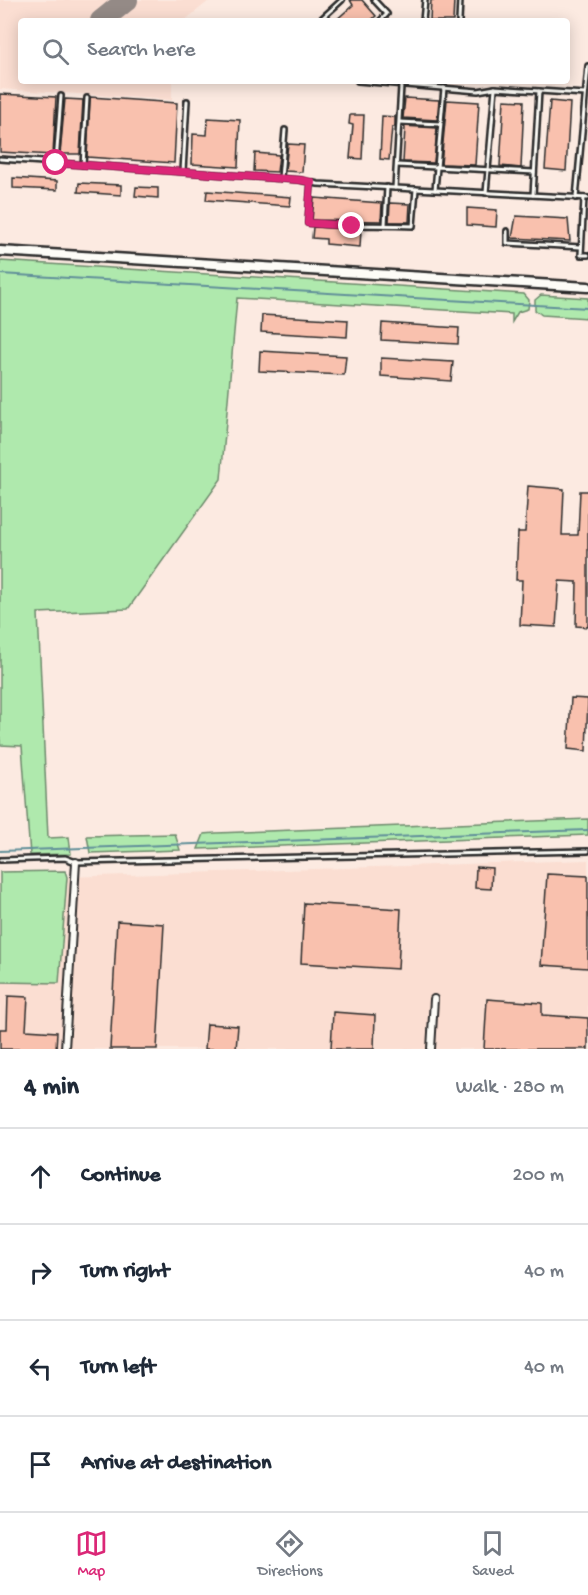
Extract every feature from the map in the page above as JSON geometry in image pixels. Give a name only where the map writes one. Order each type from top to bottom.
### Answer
[{"type":"street","points":[[0,251],[588,286]]},
{"type":"street","points":[[65,1049],[76,862]]},
{"type":"street","points":[[431,1049],[434,999]]},
{"type":"lane","points":[[322,18],[342,0]]},
{"type":"lane","points":[[374,0],[387,14],[383,18]]},
{"type":"lane","points":[[423,18],[425,0]]},
{"type":"lane","points":[[459,18],[460,0]]},
{"type":"lane","points":[[576,198],[588,66]]},
{"type":"lane","points":[[384,84],[478,91],[495,88],[585,94]]},
{"type":"lane","points":[[455,89],[456,84]]},
{"type":"lane","points":[[395,188],[402,86]]},
{"type":"lane","points":[[435,190],[444,88]]},
{"type":"lane","points":[[486,193],[495,88]]},
{"type":"lane","points":[[533,195],[539,91]]},
{"type":"lane","points":[[56,163],[61,96]]},
{"type":"lane","points":[[83,165],[87,98]]},
{"type":"lane","points":[[183,172],[187,101]]},
{"type":"lane","points":[[400,122],[440,124]]},
{"type":"lane","points":[[281,178],[285,130]]},
{"type":"lane","points":[[0,159],[395,188],[586,198],[581,255],[588,255]]},
{"type":"lane","points":[[397,165],[534,172]]},
{"type":"lane","points":[[311,182],[308,223],[344,226],[361,223],[413,226],[416,189]]},
{"type":"lane","points":[[385,225],[387,187]]},
{"type":"lane","points":[[507,231],[507,243],[581,248]]},
{"type":"lane","points":[[0,860],[64,858],[76,862],[588,851]]},
{"type":"shaded area","points":[[0,0],[210,0],[188,18],[18,18],[18,84],[172,84],[172,100],[0,89]]},
{"type":"shaded area","points":[[588,860],[588,1049],[0,1049],[0,982],[59,982],[67,877]]},
{"type":"green space","points":[[0,261],[524,294],[529,300],[528,309],[518,312],[512,322],[512,314],[237,298],[221,479],[128,609],[38,613],[48,838],[69,837],[71,854],[30,855],[22,746],[0,745]]},
{"type":"green space","points":[[541,295],[588,298],[588,318],[542,315],[535,310],[535,300]]},
{"type":"green space","points":[[588,819],[588,835],[198,849],[204,834],[216,833]]},
{"type":"green space","points":[[175,834],[180,850],[90,853],[87,836]]},
{"type":"green space","points":[[65,871],[67,877],[59,983],[0,982],[0,872]]},
{"type":"building","points":[[350,0],[362,0],[376,16],[374,18],[338,18],[353,5]]},
{"type":"building","points":[[431,0],[454,0],[453,18],[430,18]]},
{"type":"building","points":[[0,94],[56,97],[53,155],[0,152]]},
{"type":"building","points":[[90,97],[177,103],[174,163],[87,157]]},
{"type":"building","points":[[405,98],[439,100],[437,120],[403,118]]},
{"type":"building","points":[[65,99],[83,100],[80,154],[60,154]]},
{"type":"building","points":[[447,100],[479,102],[475,165],[441,164]]},
{"type":"building","points":[[504,100],[524,101],[521,168],[500,166]]},
{"type":"building","points":[[550,101],[570,103],[566,171],[545,169]]},
{"type":"building","points":[[350,115],[364,115],[362,159],[350,158],[353,125],[349,124]]},
{"type":"building","points":[[382,116],[395,117],[389,160],[380,159]]},
{"type":"building","points":[[208,118],[240,120],[238,167],[192,164],[193,134],[207,135]]},
{"type":"building","points":[[402,126],[437,128],[434,163],[403,162],[405,128]]},
{"type":"building","points":[[288,144],[304,145],[302,172],[285,171]]},
{"type":"building","points":[[255,153],[279,155],[277,172],[254,171]]},
{"type":"building","points":[[13,178],[57,181],[57,190],[13,188]]},
{"type":"building","points":[[79,183],[121,185],[121,195],[78,192]]},
{"type":"building","points":[[136,187],[158,188],[158,198],[135,196]]},
{"type":"building","points":[[207,191],[291,197],[290,206],[206,200]]},
{"type":"building","points":[[314,198],[382,203],[381,221],[312,220]]},
{"type":"building","points":[[390,203],[410,204],[409,222],[389,222]]},
{"type":"building","points":[[467,208],[497,210],[496,227],[467,225]]},
{"type":"building","points":[[516,216],[568,219],[570,241],[512,238]]},
{"type":"building","points":[[313,227],[361,229],[360,247],[326,244],[326,239],[312,238]]},
{"type":"building","points":[[262,315],[348,320],[347,337],[261,332]]},
{"type":"building","points":[[382,323],[459,328],[458,344],[381,340]]},
{"type":"building","points":[[260,351],[346,356],[344,375],[259,371]]},
{"type":"building","points":[[381,358],[453,362],[451,381],[381,376]]},
{"type":"building","points":[[528,486],[564,489],[562,535],[578,535],[580,491],[588,491],[588,627],[576,626],[577,582],[559,581],[556,627],[520,625],[522,580],[516,580],[518,532],[525,532]]},
{"type":"building","points":[[571,698],[588,699],[586,751],[568,749]]},
{"type":"building","points":[[476,867],[492,868],[491,889],[475,888]]},
{"type":"building","points":[[547,874],[588,876],[588,968],[541,965]]},
{"type":"building","points":[[304,903],[401,909],[398,969],[301,963]]},
{"type":"building","points":[[117,921],[164,924],[157,1049],[110,1049]]},
{"type":"building","points":[[8,996],[28,997],[26,1030],[57,1032],[56,1049],[0,1049],[0,1029],[7,1029]]},
{"type":"building","points":[[487,999],[542,1003],[542,1015],[588,1018],[588,1049],[484,1049]]},
{"type":"building","points":[[333,1012],[375,1015],[374,1049],[331,1049]]},
{"type":"building","points":[[207,1024],[238,1026],[236,1049],[205,1049]]},
{"type":"waterway","points":[[0,274],[588,308]]},
{"type":"waterway","points":[[0,851],[588,830]]},
{"type":"taxiway","points":[[105,18],[127,0]]},
{"type":"route","points":[[56,163],[311,182],[308,223],[352,226]]}]
